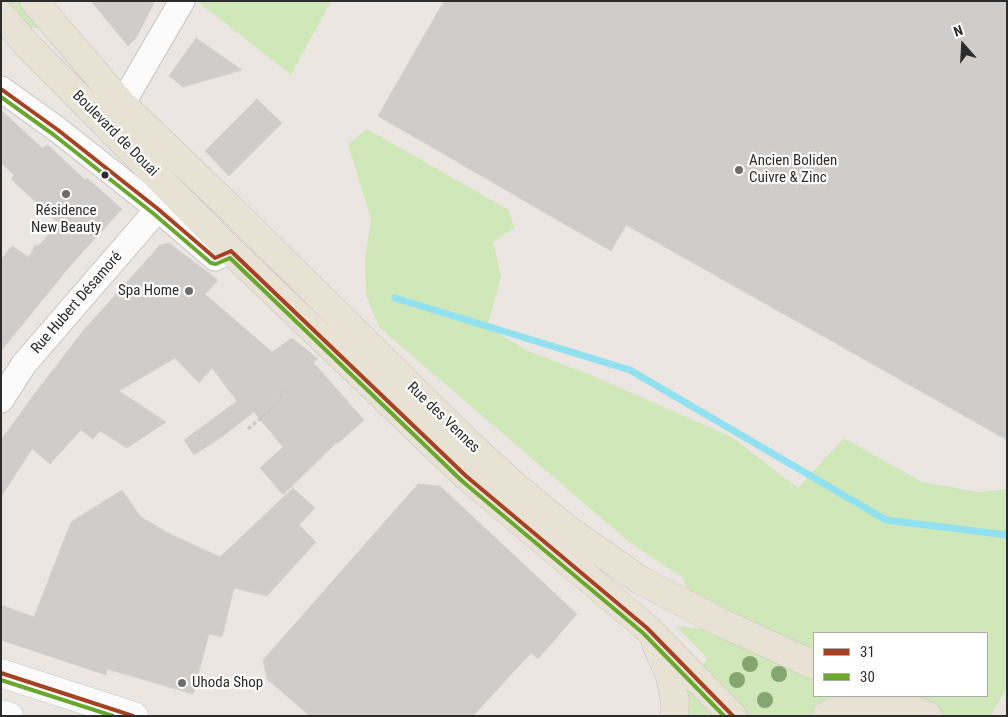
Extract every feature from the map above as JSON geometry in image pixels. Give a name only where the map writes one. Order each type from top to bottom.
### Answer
[{"type":"main road","name":"Boulevard de Douai","points":[[34,1],[122,104]]},
{"type":"main road","name":"Boulevard de Douai","points":[[1,15],[34,52],[231,251]]},
{"type":"main road","name":"Rue des Vennes","points":[[122,104],[224,202],[468,444],[567,529],[616,564],[661,591],[722,623],[813,665]]},
{"type":"main road","name":"Rue des Vennes","points":[[231,251],[466,476],[647,628],[733,716]]},
{"type":"main road","points":[[647,628],[664,659],[670,676],[675,701],[674,716]]},
{"type":"main road","points":[[1,674],[134,716]]},
{"type":"main road","points":[[826,716],[842,707],[888,698],[928,716]]},
{"type":"main road","points":[[1,714],[9,716]]},
{"type":"street","points":[[122,104],[182,1]]},
{"type":"street","points":[[1,89],[58,130],[158,209],[215,258],[231,251]]},
{"type":"street","name":"Rue Hubert Désamoré","points":[[1,400],[24,364],[158,209]]},
{"type":"path","points":[[248,429],[274,407],[286,388]]},
{"type":"green space","points":[[6,1],[21,1],[41,28],[28,28]]},
{"type":"green space","points":[[197,1],[331,1],[291,75]]},
{"type":"green space","points":[[367,129],[509,210],[514,228],[493,242],[501,277],[487,327],[528,351],[591,375],[732,437],[798,488],[844,438],[922,482],[979,492],[1007,489],[1007,687],[991,716],[688,716],[687,680],[692,685],[707,658],[676,626],[701,629],[683,578],[629,542],[380,328],[366,296],[365,259],[371,219],[348,144]]},
{"type":"building","points":[[91,1],[155,1],[136,38],[128,46]]},
{"type":"building","name":"Ancien Boliden Cuivre & Zinc","points":[[444,1],[1007,1],[1007,440],[626,225],[611,251],[378,116]]},
{"type":"building","points":[[196,38],[242,70],[183,87],[169,76]]},
{"type":"building","points":[[257,99],[282,123],[229,176],[205,151]]},
{"type":"building","points":[[1,110],[42,148],[48,145],[85,180],[87,178],[122,209],[70,266],[1,351],[1,260],[12,246],[29,257],[35,245],[38,246],[59,224],[11,179],[14,175],[1,163]]},
{"type":"building","points":[[169,243],[218,280],[205,294],[272,352],[292,338],[318,359],[313,362],[364,420],[336,443],[283,495],[260,468],[283,447],[254,412],[194,455],[184,440],[237,401],[212,368],[199,383],[175,358],[119,391],[166,422],[127,448],[100,431],[93,439],[81,430],[50,464],[32,449],[1,497],[1,440],[82,332],[160,245]]},
{"type":"building","points":[[418,484],[440,486],[577,614],[538,659],[531,653],[473,716],[310,716],[267,679],[263,660]]},
{"type":"building","points":[[293,488],[315,508],[299,525],[316,542],[267,596],[234,588],[222,637],[209,634],[193,694],[107,669],[106,675],[1,640],[1,605],[34,617],[71,522],[122,490],[141,517],[172,535],[220,557]]},
{"type":"waterway","points":[[395,298],[630,370],[886,520],[1007,535]]},
{"type":"transit line","name":"31","points":[[1,89],[58,130],[158,209],[215,258],[231,251]]},
{"type":"transit line","name":"30","points":[[1,97],[54,135],[154,214],[211,263],[216,264],[230,258],[462,481],[643,633],[724,716]]},
{"type":"transit line","name":"31","points":[[231,251],[466,476],[647,628],[733,716]]},
{"type":"transit line","name":"31","points":[[1,673],[133,716]]},
{"type":"transit line","name":"30","points":[[1,680],[113,716]]},
{"type":"place","name":"Ancien Boliden Cuivre & Zinc","points":[[739,170]]},
{"type":"place","name":"Résidence New Beauty","points":[[66,194]]},
{"type":"place","name":"Spa Home","points":[[189,291]]},
{"type":"place","name":"Uhoda Shop","points":[[182,683]]}]
